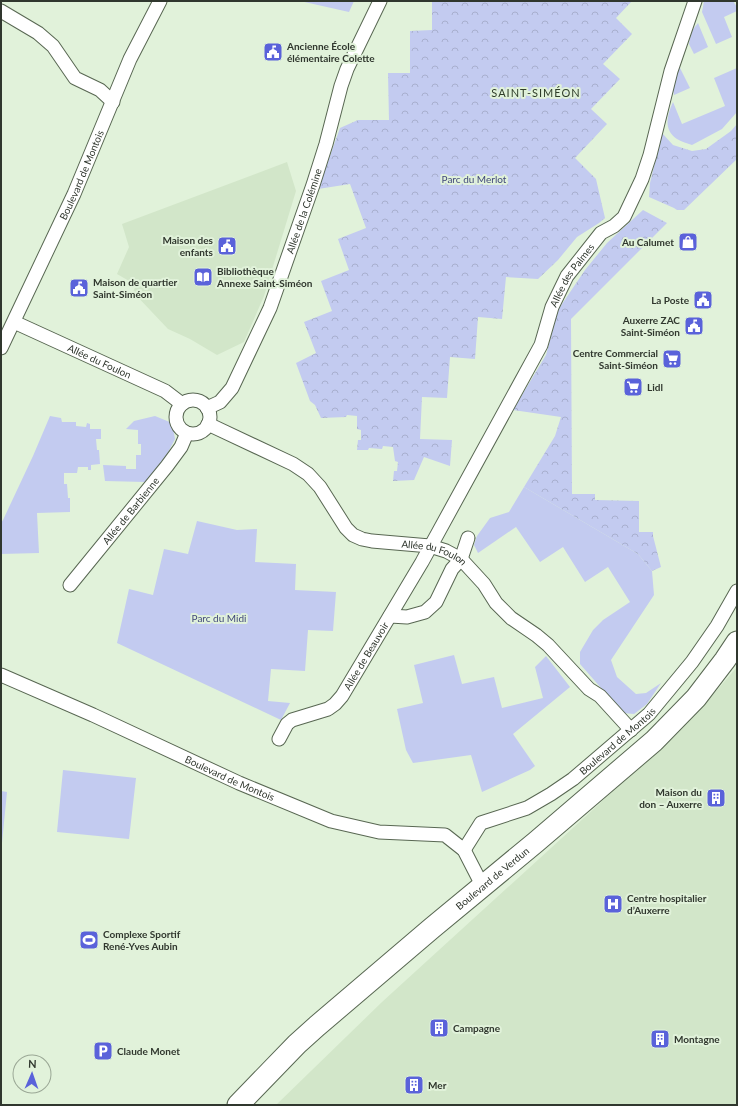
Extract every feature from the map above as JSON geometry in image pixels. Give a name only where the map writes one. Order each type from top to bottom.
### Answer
[{"type":"main road","name":"Boulevard de Verdun","points":[[238,1105],[307,1035],[482,885],[536,842],[654,741],[696,698],[737,642]]},
{"type":"street","name":"Boulevard de Montois","points":[[1,348],[74,194],[130,59],[160,1]]},
{"type":"street","name":"Allée de la Colémine","points":[[207,408],[220,402],[232,388],[270,308],[313,185],[347,69],[380,1]]},
{"type":"street","name":"Allée des Palmes","points":[[430,546],[541,346],[552,307],[567,276],[601,233],[614,226],[624,217],[642,179],[650,155],[671,71],[695,1]]},
{"type":"street","points":[[1,11],[38,34],[53,46],[75,78],[100,90],[113,102]]},
{"type":"street","name":"Allée du Foulon","points":[[14,322],[165,391],[182,404]]},
{"type":"street","points":[[194,401],[204,404],[207,408],[210,419],[202,432],[192,434],[187,433],[179,427],[177,422],[177,413],[182,404],[194,401]]},
{"type":"street","name":"Allée du Foulon","points":[[208,424],[293,464],[308,474],[320,487],[346,528],[362,539],[430,546],[446,551],[461,559],[511,618],[548,645],[589,689],[600,696],[631,730]]},
{"type":"street","name":"Allée de Barbienne","points":[[70,585],[167,466],[181,447],[187,433]]},
{"type":"street","points":[[390,616],[407,617],[425,612],[436,602],[452,569],[461,559],[468,538]]},
{"type":"street","name":"Allée de Beauvoir","points":[[279,739],[287,724],[292,720],[328,709],[342,696],[430,546]]},
{"type":"street","name":"Boulevard de Montois","points":[[464,850],[481,823],[527,808],[551,794],[573,779],[649,714],[692,662],[717,626],[737,591]]},
{"type":"street","name":"Boulevard de Montois","points":[[1,675],[93,715],[239,783],[308,813],[337,823],[379,832],[446,836],[464,850],[482,885]]},
{"type":"shaded area","points":[[287,162],[296,191],[264,296],[244,342],[217,355],[190,339],[168,329],[133,292],[136,285],[117,274],[129,247],[122,224]]},
{"type":"shaded area","name":"Centre hospitalier d’Auxerre","points":[[737,667],[737,1105],[276,1105],[382,1002],[597,806],[705,704]]},
{"type":"green space","points":[[300,1],[354,1],[349,12]]},
{"type":"green space","name":"Parc du Merlot","points":[[432,1],[632,1],[616,18],[632,34],[603,64],[620,79],[591,109],[607,124],[575,158],[596,179],[605,218],[577,237],[558,260],[538,279],[506,277],[502,319],[478,317],[475,359],[450,357],[447,398],[422,397],[420,439],[452,440],[450,466],[424,457],[414,480],[393,481],[394,471],[397,471],[398,462],[395,461],[393,447],[383,446],[382,449],[369,448],[368,450],[357,450],[358,440],[361,440],[361,430],[357,429],[357,416],[347,415],[346,417],[321,418],[315,405],[310,401],[296,363],[316,353],[304,322],[332,311],[321,281],[349,270],[338,239],[366,228],[350,184],[318,189],[340,128],[358,120],[389,120],[388,73],[410,73],[410,31],[432,30]]},
{"type":"green space","points":[[704,1],[733,1],[737,7],[737,11],[724,17],[732,37],[716,44],[702,12]]},
{"type":"green space","points":[[698,23],[708,47],[694,54],[689,44],[691,32]]},
{"type":"green space","points":[[678,64],[690,88],[674,95],[672,83]]},
{"type":"green space","points":[[737,68],[737,112],[722,129],[692,145],[679,140],[673,135],[668,127],[668,117],[673,102],[682,124],[725,106],[714,78]]},
{"type":"green space","points":[[737,124],[737,159],[684,210],[677,210],[649,197],[650,183],[662,133],[673,145],[692,151],[706,149],[731,131]]},
{"type":"green space","points":[[643,210],[667,223],[571,319],[572,494],[595,494],[595,500],[639,501],[639,532],[653,532],[661,567],[652,571],[638,554],[524,487],[555,436],[561,417],[513,410],[546,355],[558,310],[585,270],[607,243]]},
{"type":"green space","points":[[50,416],[61,418],[62,422],[76,422],[76,426],[86,427],[87,423],[90,424],[90,429],[101,429],[101,439],[96,439],[97,450],[99,450],[100,464],[91,465],[91,470],[88,470],[88,467],[78,467],[77,473],[64,473],[64,484],[67,484],[68,498],[70,498],[70,512],[37,513],[39,553],[1,554],[1,523]]},
{"type":"green space","points":[[155,416],[172,423],[175,439],[164,460],[145,482],[105,481],[103,465],[126,466],[126,469],[136,469],[136,455],[141,455],[141,444],[138,444],[138,430],[126,429],[134,421]]},
{"type":"green space","points":[[524,487],[638,554],[652,571],[654,595],[611,660],[617,677],[636,694],[646,693],[661,683],[647,704],[634,714],[623,713],[580,664],[580,652],[593,630],[603,620],[630,602],[608,567],[585,582],[563,547],[540,562],[516,527],[478,553],[474,545],[477,536],[490,518],[509,512]]},
{"type":"green space","name":"Parc du Midi","points":[[197,521],[237,530],[257,529],[255,562],[296,564],[295,590],[336,592],[333,631],[308,630],[305,671],[271,669],[268,701],[290,703],[281,720],[117,643],[129,589],[153,595],[164,549],[188,554]]},
{"type":"green space","points":[[454,655],[462,684],[494,677],[502,708],[543,698],[535,667],[546,656],[570,687],[513,734],[535,766],[530,770],[482,792],[471,755],[413,763],[406,750],[397,709],[423,703],[414,665]]},
{"type":"green space","points":[[63,770],[136,778],[129,839],[57,832]]},
{"type":"green space","points":[[1,791],[7,792],[1,853]]},
{"type":"place","name":"Ancienne École élémentaire Colette","points":[[273,52]]},
{"type":"place","name":"Au Calumet","points":[[688,242]]},
{"type":"place","name":"Maison des enfants","points":[[227,246]]},
{"type":"place","name":"Bibliothèque Annexe Saint-Siméon","points":[[203,277]]},
{"type":"place","name":"Maison de quartier Saint-Siméon","points":[[79,288]]},
{"type":"place","name":"La Poste","points":[[703,300]]},
{"type":"place","name":"Auxerre ZAC Saint-Siméon","points":[[694,326]]},
{"type":"place","name":"Centre Commercial Saint-Siméon","points":[[672,359]]},
{"type":"place","name":"Lidl","points":[[633,387]]},
{"type":"place","name":"Maison du don – Auxerre","points":[[716,798]]},
{"type":"place","name":"Centre hospitalier d’Auxerre","points":[[613,904]]},
{"type":"place","name":"Complexe Sportif René-Yves Aubin","points":[[89,940]]},
{"type":"place","name":"Campagne","points":[[439,1028]]},
{"type":"place","name":"Montagne","points":[[660,1039]]},
{"type":"place","name":"Claude Monet","points":[[103,1051]]},
{"type":"place","name":"Mer","points":[[414,1085]]},
{"type":"district","name":"SAINT-SIMÉON","points":[[536,93]]}]
